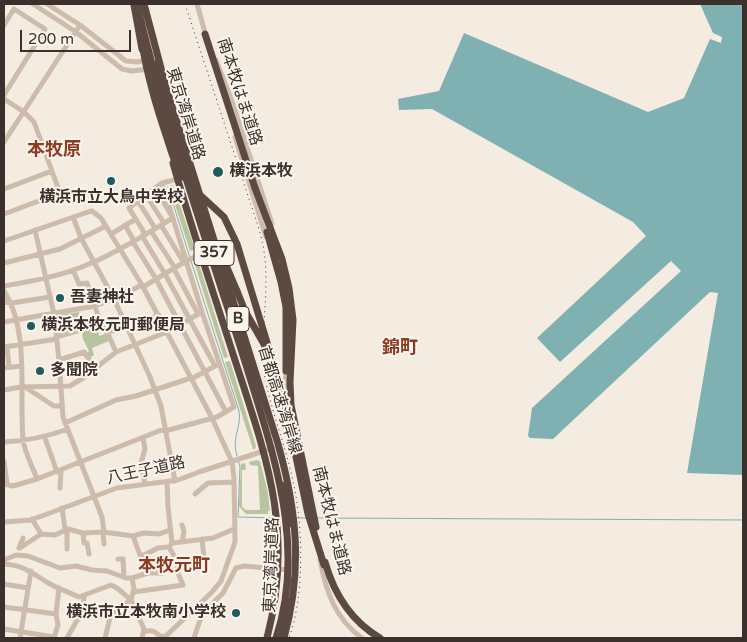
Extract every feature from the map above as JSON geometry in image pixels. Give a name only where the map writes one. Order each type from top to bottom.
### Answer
[{"type":"highway","name":"東京湾岸道路","points":[[136,4],[144,61],[201,254],[264,451],[276,507],[279,541],[278,569],[267,638]]},
{"type":"highway","points":[[136,4],[146,68],[175,163],[189,185],[224,217],[237,244],[275,366],[286,407],[306,506],[324,565]]},
{"type":"highway","name":"首都高速湾岸線","points":[[136,4],[159,90],[265,426],[281,486],[287,523],[288,557],[285,596],[276,638]]},
{"type":"highway","name":"東京湾岸道路","points":[[144,4],[149,39],[156,67],[276,447],[287,502],[290,540],[282,638]]},
{"type":"highway","name":"首都高速湾岸線","points":[[144,4],[166,87],[211,235],[278,444],[293,504],[296,540],[296,577],[290,617],[282,638]]},
{"type":"highway","name":"南本牧はま道路","points":[[205,34],[256,188],[282,259],[291,298],[293,330],[290,393],[319,540],[334,587],[343,603],[354,618],[379,638]]},
{"type":"highway","name":"南本牧はま道路","points":[[256,188],[285,299],[288,397],[324,565],[341,604],[358,623],[379,638]]},
{"type":"highway","points":[[211,235],[224,260],[245,311],[271,361],[302,457]]},
{"type":"street","points":[[33,4],[76,32],[122,69],[132,71],[156,67]]},
{"type":"street","points":[[47,4],[80,25],[126,61],[144,61],[154,58]]},
{"type":"street","name":"南本牧はま道路","points":[[197,4],[205,34]]},
{"type":"street","points":[[4,25],[14,9],[45,30],[4,95]]},
{"type":"street","points":[[4,142],[80,25]]},
{"type":"street","points":[[205,34],[233,104],[286,266],[292,291],[294,307],[286,390],[322,573],[335,608],[349,627],[362,638]]},
{"type":"street","points":[[205,34],[251,190],[292,316]]},
{"type":"street","points":[[4,99],[24,112],[34,122],[60,193],[4,214]]},
{"type":"street","points":[[4,189],[52,171]]},
{"type":"street","points":[[178,179],[162,183],[129,208],[189,319],[217,365]]},
{"type":"street","points":[[4,461],[5,484],[13,486],[59,471],[165,430],[212,418],[234,407],[217,365],[200,313],[162,183]]},
{"type":"street","points":[[156,188],[173,218]]},
{"type":"street","points":[[146,195],[185,262]]},
{"type":"street","points":[[138,201],[200,313]]},
{"type":"street","points":[[4,241],[92,211],[100,218],[143,286],[236,461],[234,545],[222,581],[166,637],[161,637],[150,630],[144,632]]},
{"type":"street","points":[[73,217],[81,238],[114,299],[150,377],[160,406],[175,481]]},
{"type":"street","points":[[4,286],[46,278],[94,262],[173,218]]},
{"type":"street","points":[[111,234],[136,219]]},
{"type":"street","points":[[125,225],[156,279],[226,412]]},
{"type":"street","points":[[4,263],[60,249],[106,226]]},
{"type":"street","points":[[35,230],[54,314],[60,360],[62,406],[66,427],[104,521],[104,544]]},
{"type":"street","points":[[4,322],[95,306],[143,286],[185,262],[213,249]]},
{"type":"street","points":[[73,270],[80,284],[87,283],[101,324],[116,352]]},
{"type":"street","points":[[4,291],[12,303],[17,320],[22,366],[23,442],[37,479]]},
{"type":"street","points":[[4,302],[12,303],[50,297]]},
{"type":"street","points":[[4,390],[23,387],[70,386],[116,352],[167,332],[200,313]]},
{"type":"street","points":[[106,332],[159,316]]},
{"type":"street","points":[[22,366],[7,368],[5,347],[57,338],[101,324]]},
{"type":"street","points":[[60,360],[84,352],[95,368]]},
{"type":"street","points":[[4,442],[23,442],[45,438],[116,400],[191,378],[217,365]]},
{"type":"street","points":[[23,387],[54,406],[62,406]]},
{"type":"street","points":[[45,438],[59,471],[60,488]]},
{"type":"street","points":[[143,438],[145,449],[141,463],[145,484]]},
{"type":"street","name":"八王子道路","points":[[4,522],[32,519],[117,488],[175,481],[276,447]]},
{"type":"street","points":[[134,592],[183,584],[178,573],[177,561],[171,545],[167,482]]},
{"type":"street","points":[[195,494],[208,483],[234,482]]},
{"type":"street","points":[[62,508],[67,549]]},
{"type":"street","points":[[32,519],[42,534]]},
{"type":"street","points":[[182,525],[184,530],[182,542]]},
{"type":"street","points":[[20,548],[42,534],[55,535],[66,529],[83,533],[103,532],[133,536],[144,533],[159,534],[170,530]]},
{"type":"street","points":[[133,536],[140,555],[144,555],[182,542],[213,538],[234,529]]},
{"type":"street","points":[[83,533],[84,543],[87,543],[89,554]]},
{"type":"street","points":[[4,562],[16,555],[23,538]]},
{"type":"street","points":[[202,539],[205,567]]},
{"type":"street","points":[[16,555],[28,556],[60,568],[76,566],[107,571],[132,578],[148,573],[163,573]]},
{"type":"street","points":[[144,555],[148,573]]},
{"type":"street","points":[[123,559],[124,577]]},
{"type":"street","points":[[4,562],[16,564],[31,571],[79,598],[111,585],[117,588],[130,600],[144,632],[142,638]]},
{"type":"street","points":[[194,638],[202,614],[226,589],[236,568],[244,566],[289,570]]},
{"type":"street","points":[[20,638],[31,571]]},
{"type":"street","points":[[105,638],[111,614],[130,600],[134,592],[132,578]]},
{"type":"street","points":[[4,584],[28,588]]},
{"type":"street","points":[[4,629],[54,637],[58,625],[56,614],[59,588]]},
{"type":"street","points":[[67,638],[83,610],[84,596]]},
{"type":"street","points":[[4,607],[56,614]]},
{"type":"green space","points":[[173,185],[195,249],[190,251],[169,186]]},
{"type":"green space","points":[[194,262],[199,264],[228,357],[224,358]]},
{"type":"green space","points":[[79,312],[83,328],[59,334],[57,317],[59,315]]},
{"type":"green space","points":[[100,326],[101,328],[98,329],[99,336],[106,334],[109,341],[92,348],[94,355],[90,358],[82,331]]},
{"type":"green space","points":[[230,361],[256,446],[255,449],[253,449],[225,362]]},
{"type":"green space","points":[[260,461],[268,493],[270,511],[268,511],[268,514],[246,514],[239,506],[241,464],[245,463],[246,470],[242,470],[242,507],[246,510],[260,510],[258,466],[250,465],[249,462]]},
{"type":"water","points":[[700,4],[743,4],[743,475],[687,473],[718,293],[710,292],[553,439],[530,438],[528,436],[532,408],[681,271],[671,261],[560,362],[537,338],[646,236],[633,222],[432,109],[399,110],[398,99],[439,91],[464,33],[648,112],[684,98],[710,39],[721,43],[722,37],[713,33]]},
{"type":"waterway","points":[[168,187],[190,258]]},
{"type":"waterway","points":[[191,261],[239,411],[240,417],[235,443],[237,456]]},
{"type":"waterway","points":[[238,460],[240,466],[238,517],[274,518]]},
{"type":"waterway","points":[[296,518],[307,518]]},
{"type":"waterway","points":[[318,518],[743,520]]},
{"type":"railway","points":[[185,4],[258,226],[264,251],[266,287],[262,358],[268,392],[295,491],[300,526],[300,585],[294,622],[289,638]]},
{"type":"place","name":"横浜本牧","points":[[218,172]]},
{"type":"place","name":"横浜市立大鳥中学校","points":[[111,181]]},
{"type":"place","name":"吾妻神社","points":[[60,298]]},
{"type":"place","name":"横浜本牧元町郵便局","points":[[31,326]]},
{"type":"place","name":"多聞院","points":[[40,371]]},
{"type":"place","name":"横浜市立本牧南小学校","points":[[236,613]]},
{"type":"district","name":"本牧原","points":[[54,150]]},
{"type":"district","name":"錦町","points":[[400,348]]},
{"type":"district","name":"本牧元町","points":[[174,566]]}]
